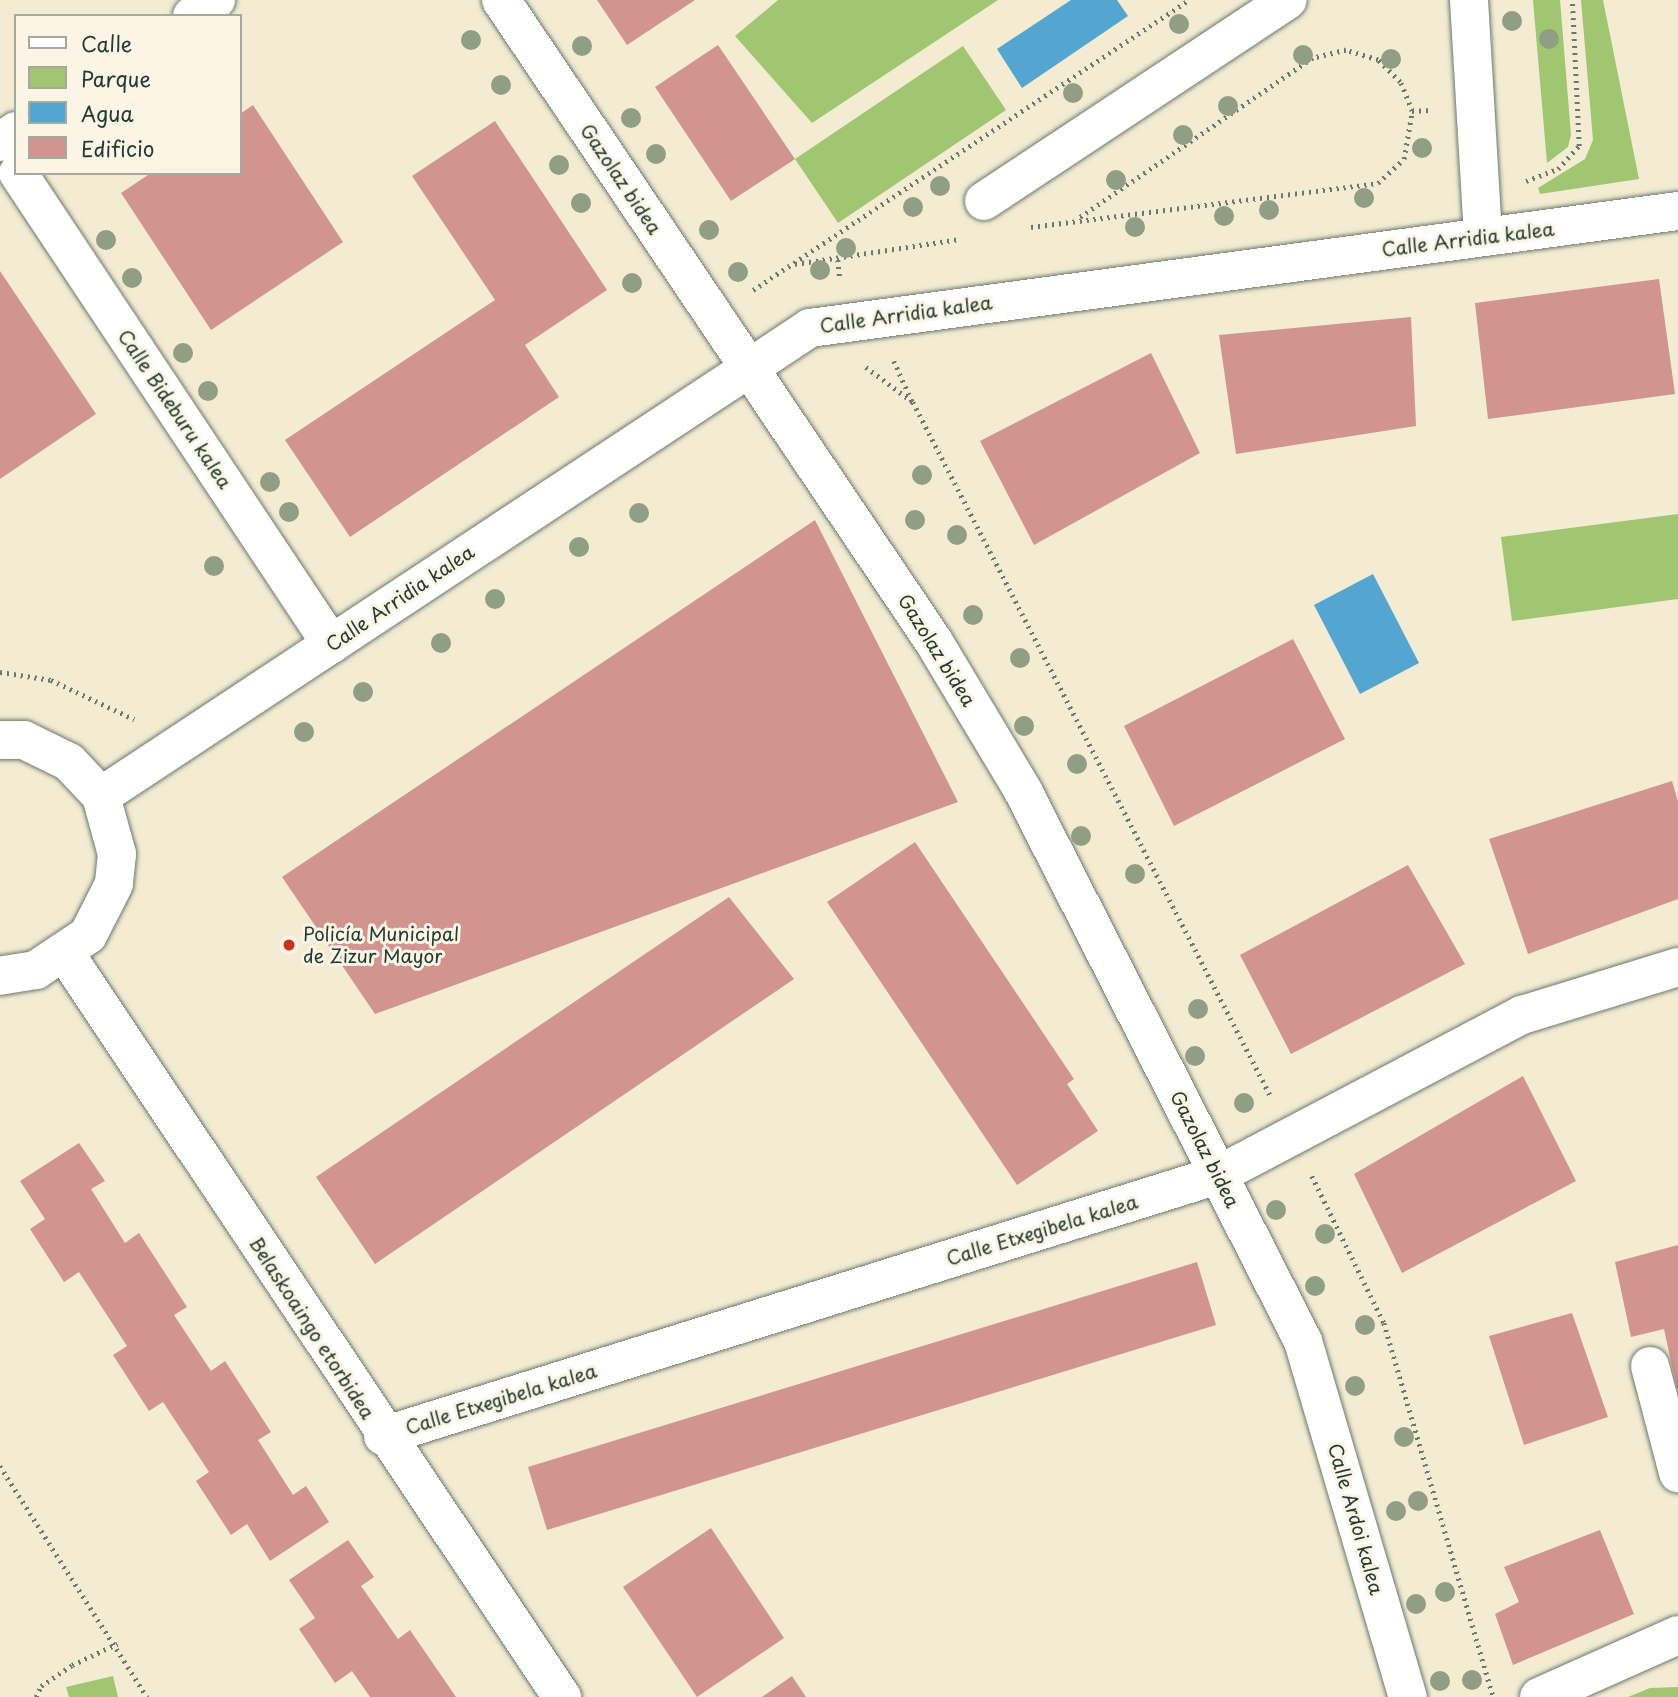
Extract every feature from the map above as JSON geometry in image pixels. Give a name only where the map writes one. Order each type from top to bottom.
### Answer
[{"type":"street","points":[[195,14],[216,0]]},
{"type":"street","name":"Gazolaz bidea","points":[[501,0],[934,642],[1023,791],[1304,1341]]},
{"type":"street","points":[[984,201],[1289,0]]},
{"type":"street","points":[[1469,0],[1483,237]]},
{"type":"street","points":[[0,144],[14,133]]},
{"type":"street","name":"Calle Bideburu kalea","points":[[0,144],[14,167]]},
{"type":"street","name":"Calle Bideburu kalea","points":[[19,175],[331,644]]},
{"type":"street","name":"Calle Arridia kalea","points":[[101,796],[747,366],[810,328],[844,320],[1678,211]]},
{"type":"street","points":[[0,740],[24,740],[69,762],[101,796],[116,845],[114,884],[88,935],[66,955],[36,970],[0,976]]},
{"type":"street","name":"Belaskoaingo etorbidea","points":[[66,955],[383,1436],[562,1697]]},
{"type":"street","name":"Calle Etxegibela kalea","points":[[383,1436],[1218,1175],[1522,1016],[1678,967]]},
{"type":"street","name":"Calle Ardoi kalea","points":[[1304,1341],[1408,1697]]},
{"type":"street","points":[[1650,1366],[1678,1473]]},
{"type":"street","points":[[1539,1697],[1678,1634]]},
{"type":"path","points":[[753,290],[1189,0]]},
{"type":"path","points":[[1515,186],[1558,169],[1580,146],[1572,0]]},
{"type":"path","points":[[1025,228],[1078,219],[1378,183],[1404,159],[1412,111],[1401,82],[1378,60],[1346,50],[1313,58],[1078,219]]},
{"type":"path","points":[[795,264],[971,237]]},
{"type":"path","points":[[859,362],[913,402],[1278,1109]]},
{"type":"path","points":[[1305,1163],[1384,1324],[1493,1695]]},
{"type":"path","points":[[0,1466],[117,1644],[147,1697]]},
{"type":"path","points":[[36,1697],[41,1686],[72,1665],[117,1644]]},
{"type":"green space","points":[[778,0],[998,0],[812,123],[735,36]]},
{"type":"green space","points":[[1533,0],[1560,0],[1571,135],[1568,147],[1547,163]]},
{"type":"green space","points":[[1581,0],[1603,0],[1639,179],[1540,194],[1538,188],[1585,159],[1593,140]]},
{"type":"green space","points":[[963,46],[1006,110],[838,223],[795,159]]},
{"type":"green space","points":[[1678,514],[1678,599],[1512,621],[1501,537]]},
{"type":"green space","points":[[113,1676],[118,1697],[69,1697],[66,1687]]},
{"type":"green space","points":[[1678,1687],[1678,1697],[1628,1697],[1650,1688]]},
{"type":"water","points":[[1071,0],[1117,0],[1128,16],[1022,88],[997,49]]},
{"type":"water","points":[[1373,574],[1419,663],[1360,694],[1314,605]]},
{"type":"building","points":[[597,0],[695,0],[627,45]]},
{"type":"building","points":[[718,45],[795,159],[731,201],[655,87]]},
{"type":"building","points":[[253,105],[343,242],[211,330],[121,193],[148,175],[242,175],[242,113]]},
{"type":"building","points":[[495,121],[607,290],[525,345],[559,397],[350,537],[285,440],[495,300],[412,176]]},
{"type":"building","points":[[0,271],[96,414],[0,479]]},
{"type":"building","points":[[1659,279],[1675,394],[1488,419],[1475,303]]},
{"type":"building","points":[[1411,317],[1416,426],[1236,454],[1219,335]]},
{"type":"building","points":[[1151,353],[1200,453],[1034,545],[980,441]]},
{"type":"building","points":[[815,520],[958,802],[375,1014],[282,877]]},
{"type":"building","points":[[1293,639],[1345,739],[1174,826],[1124,726]]},
{"type":"building","points":[[1672,781],[1678,801],[1678,899],[1528,954],[1489,839]]},
{"type":"building","points":[[915,842],[1074,1079],[1067,1084],[1098,1131],[1017,1185],[827,902]]},
{"type":"building","points":[[1408,865],[1465,964],[1291,1054],[1240,955]]},
{"type":"building","points":[[729,897],[794,979],[375,1264],[316,1177]]},
{"type":"building","points":[[1523,1076],[1576,1181],[1402,1273],[1354,1174]]},
{"type":"building","points":[[79,1143],[105,1181],[91,1189],[125,1243],[139,1233],[187,1307],[174,1315],[211,1371],[225,1361],[271,1432],[258,1440],[293,1495],[306,1486],[329,1522],[270,1561],[247,1524],[231,1535],[196,1481],[209,1472],[163,1402],[149,1411],[113,1355],[127,1346],[79,1272],[64,1282],[30,1229],[45,1219],[20,1181]]},
{"type":"building","points":[[1678,1245],[1677,1389],[1664,1329],[1631,1337],[1615,1262]]},
{"type":"building","points":[[1197,1262],[1216,1325],[547,1530],[528,1467]]},
{"type":"building","points":[[1572,1313],[1608,1417],[1524,1445],[1489,1336]]},
{"type":"building","points":[[711,1528],[784,1638],[697,1697],[623,1587]]},
{"type":"building","points":[[1600,1530],[1634,1614],[1513,1665],[1495,1614],[1519,1602],[1504,1567]]},
{"type":"building","points":[[348,1540],[374,1577],[361,1586],[398,1639],[410,1630],[456,1697],[370,1697],[352,1671],[335,1683],[299,1629],[315,1618],[289,1580]]},
{"type":"building","points":[[792,1676],[806,1697],[762,1697]]},
{"type":"place","name":"Policía Municipal de Zizur Mayor","points":[[289,945]]}]
